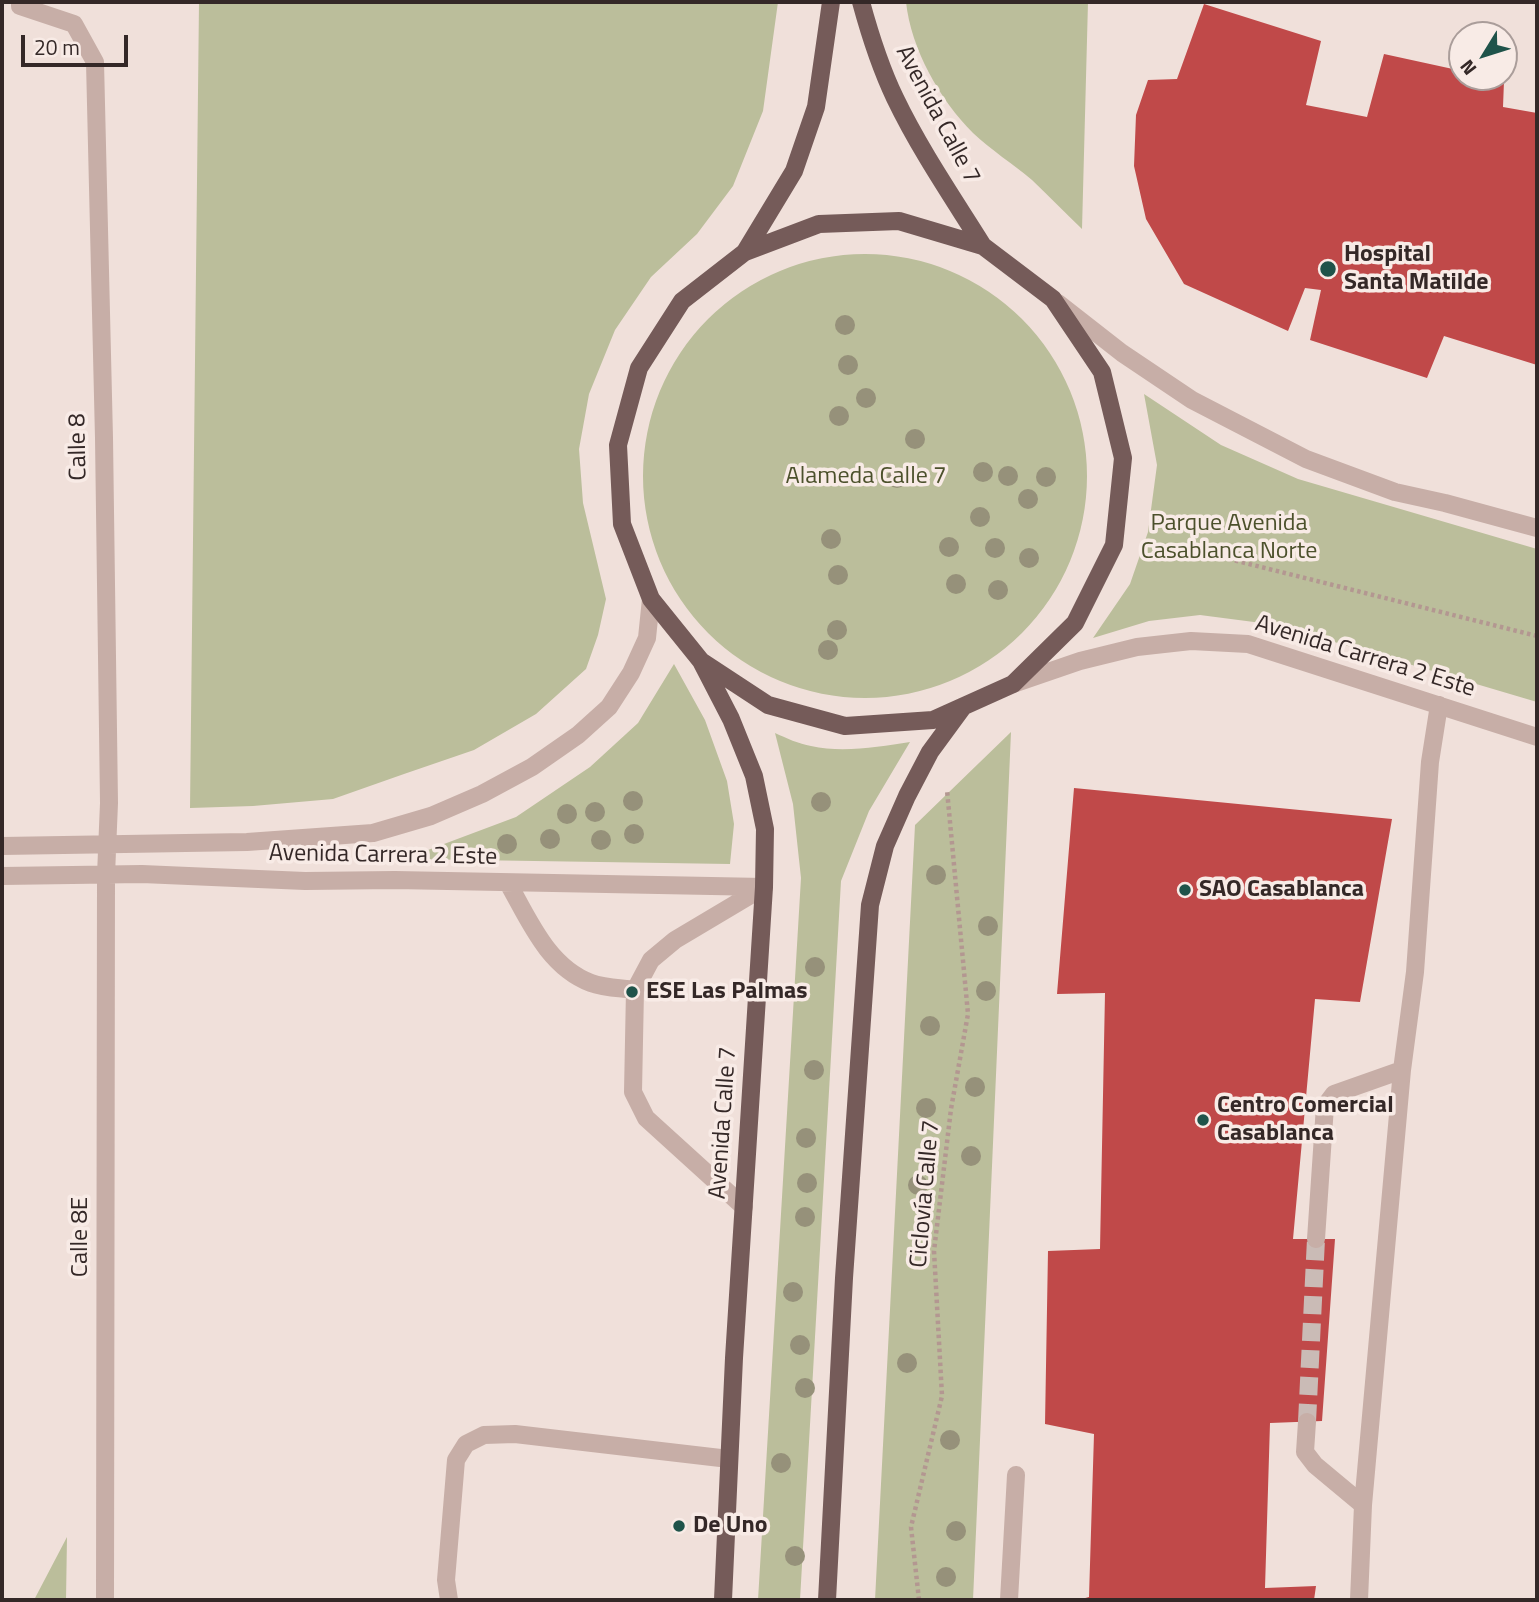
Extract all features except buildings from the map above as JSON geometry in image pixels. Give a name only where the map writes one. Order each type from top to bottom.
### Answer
[{"type":"main road","name":"Avenida Calle 7","points":[[745,252],[794,171],[816,107],[831,2]]},
{"type":"main road","name":"Avenida Calle 7","points":[[861,2],[873,47],[894,97],[920,146],[983,246]]},
{"type":"main road","name":"Avenida Calle 7","points":[[701,661],[768,705],[845,726],[933,720],[1013,684],[1075,623],[1114,545],[1123,458],[1102,372],[1054,299],[983,246],[899,221],[820,224],[745,252],[682,301],[639,368],[618,445],[622,524],[651,599],[701,661],[731,719],[754,775],[765,829],[764,887],[729,1459],[723,1600]]},
{"type":"main road","name":"Avenida Calle 7","points":[[827,1600],[843,1292],[870,905],[885,846],[907,796],[930,752],[964,706]]},
{"type":"street","name":"Calle 8","points":[[20,4],[74,24],[95,62],[109,803],[106,875]]},
{"type":"street","points":[[1054,299],[1122,354],[1192,400],[1306,458],[1395,492],[1537,528]]},
{"type":"street","name":"Avenida Carrera 2 Este","points":[[2,846],[247,842],[373,833],[430,816],[482,794],[533,767],[578,735],[609,707],[631,673],[647,638],[651,599]]},
{"type":"street","name":"Avenida Carrera 2 Este","points":[[1013,684],[1080,661],[1137,647],[1191,641],[1248,644],[1537,737]]},
{"type":"street","points":[[1359,1600],[1363,1505],[1402,1070],[1415,972],[1430,762],[1439,705]]},
{"type":"street","name":"Avenida Carrera 2 Este","points":[[2,876],[142,874],[305,881],[764,887]]},
{"type":"street","name":"Calle 8E","points":[[104,1600],[106,875]]},
{"type":"street","points":[[508,883],[546,948],[562,967],[591,983],[635,990]]},
{"type":"street","points":[[744,1207],[646,1118],[633,1092],[635,990],[651,960],[675,940],[764,887]]},
{"type":"street","points":[[1316,1239],[1325,1106],[1334,1094],[1402,1070]]},
{"type":"street","points":[[1307,1422],[1305,1452],[1314,1465],[1363,1505]]},
{"type":"street","points":[[449,1600],[446,1580],[456,1460],[466,1444],[484,1435],[515,1434],[729,1459]]},
{"type":"street","points":[[1009,1600],[1016,1475]]},
{"type":"path","points":[[1201,552],[1537,636]]},
{"type":"path","name":"Ciclovía Calle 7","points":[[919,1600],[911,1527],[942,1396],[934,1251],[951,1109],[968,1014],[947,790]]},
{"type":"green space","points":[[199,2],[778,2],[763,111],[733,186],[697,234],[651,277],[615,330],[589,394],[579,449],[583,503],[606,599],[598,635],[586,669],[536,714],[474,750],[333,799],[190,808]]},
{"type":"green space","points":[[906,2],[1088,2],[1082,229],[1032,180],[973,133],[949,105],[921,55],[914,38]]},
{"type":"green space","name":"Alameda Calle 7","points":[[865,254],[908,259],[950,271],[988,292],[1022,319],[1049,353],[1070,391],[1082,433],[1087,476],[1082,519],[1070,561],[1049,599],[1022,633],[988,660],[950,681],[908,693],[865,698],[822,693],[780,681],[742,660],[708,633],[681,599],[660,561],[648,519],[643,476],[648,433],[660,391],[681,353],[708,319],[742,292],[780,271],[822,259]]},
{"type":"green space","name":"Parque Avenida Casablanca Norte","points":[[1144,394],[1221,445],[1298,479],[1537,549],[1537,702],[1277,625],[1200,615],[1149,621],[1093,638],[1130,584],[1148,532],[1157,465]]},
{"type":"green space","points":[[674,664],[705,720],[727,781],[734,824],[730,864],[404,859],[516,817],[590,767],[638,723]]},
{"type":"green space","points":[[1011,732],[973,1600],[875,1600],[915,825]]},
{"type":"green space","points":[[775,733],[806,745],[835,749],[910,742],[869,811],[841,881],[800,1600],[758,1600],[801,878],[793,804]]},
{"type":"green space","points":[[67,1537],[66,1600],[34,1600]]},
{"type":"tunnel","points":[[1307,1422],[1316,1239]]},
{"type":"place","name":"Hospital Santa Matilde","points":[[1328,269]]},
{"type":"place","name":"SAO Casablanca","points":[[1185,890]]},
{"type":"place","name":"ESE Las Palmas","points":[[632,992]]},
{"type":"place","name":"Centro Comercial Casablanca","points":[[1203,1120]]},
{"type":"place","name":"De Uno","points":[[679,1526]]}]
